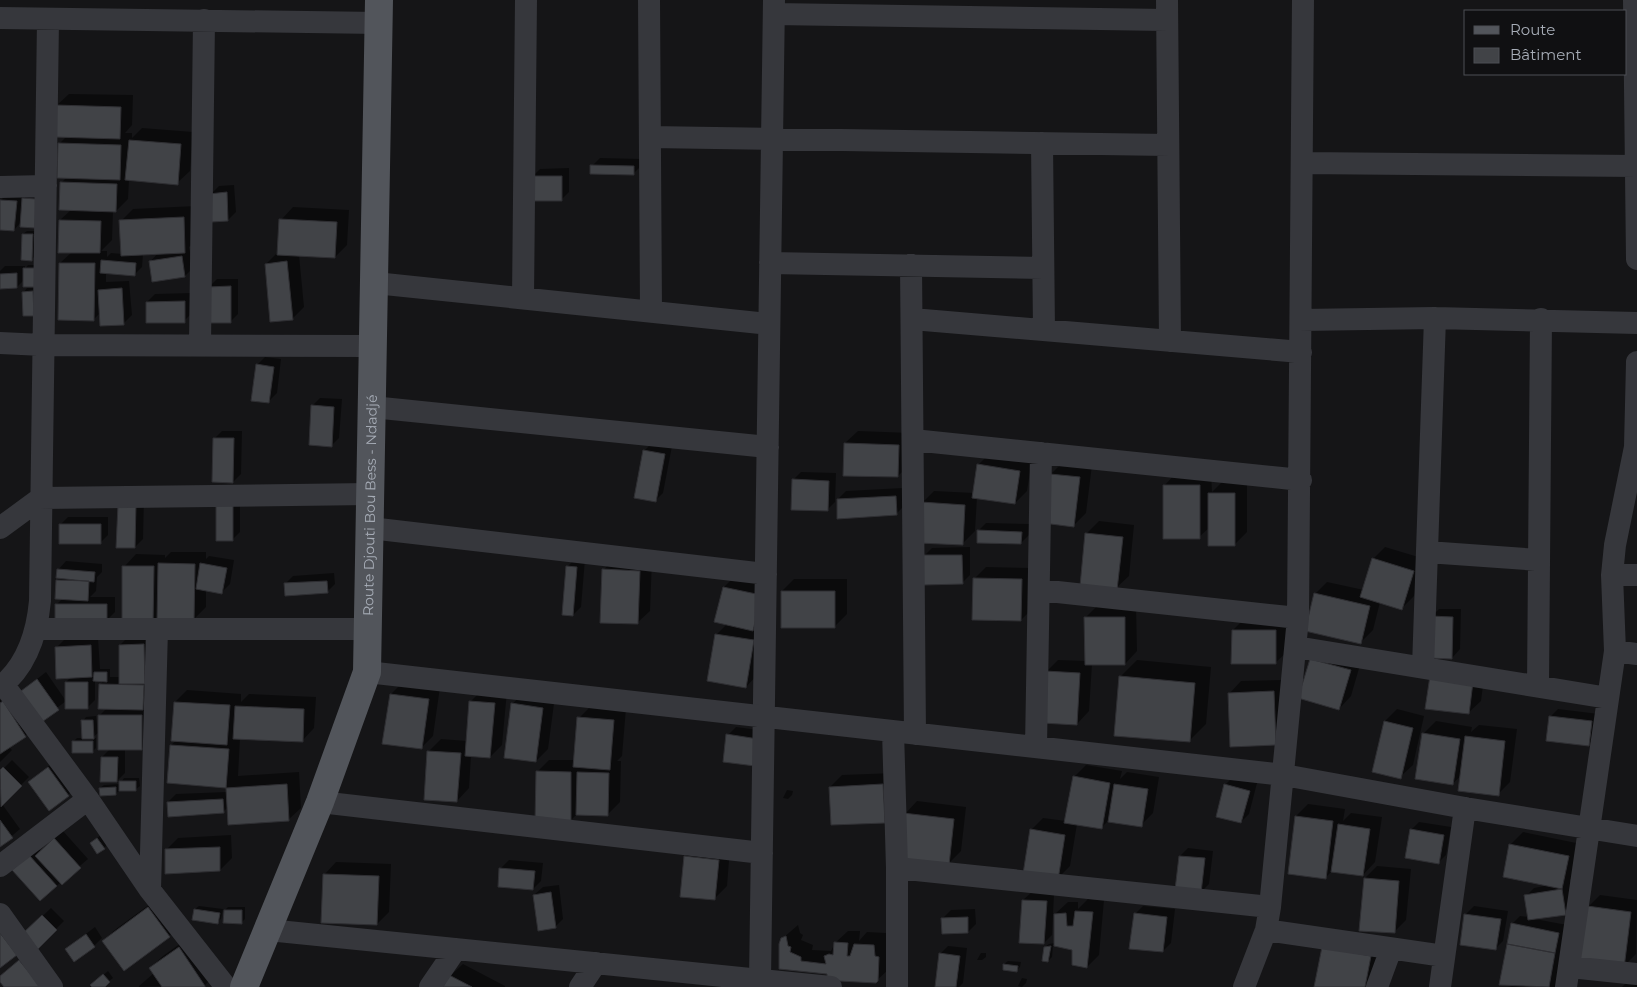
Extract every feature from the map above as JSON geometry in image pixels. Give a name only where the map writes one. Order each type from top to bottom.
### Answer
[{"type":"main road","name":"Route Djouti Bou Bess - Ndadjé","points":[[244,987],[320,802],[367,672],[379,12]]},
{"type":"street","points":[[523,298],[526,0]]},
{"type":"street","points":[[649,0],[651,312]]},
{"type":"street","points":[[1244,987],[1266,930],[1270,907],[1298,618],[1301,480],[1303,0]]},
{"type":"street","points":[[1634,0],[1637,260]]},
{"type":"street","points":[[744,981],[762,853],[774,7],[1166,10],[1170,341]]},
{"type":"street","points":[[0,18],[48,20],[138,10],[204,20],[379,12]]},
{"type":"street","points":[[48,20],[40,601],[37,629],[25,659],[2,686],[88,799],[150,890],[226,987]]},
{"type":"street","points":[[200,345],[204,20]]},
{"type":"street","points":[[650,137],[1168,144]]},
{"type":"street","points":[[1042,143],[1044,330]]},
{"type":"street","points":[[1302,163],[1636,166]]},
{"type":"street","points":[[0,187],[46,186]]},
{"type":"street","points":[[770,262],[1043,268]]},
{"type":"street","points":[[897,987],[897,868],[904,732],[913,440],[911,265]]},
{"type":"street","points":[[375,283],[769,324]]},
{"type":"street","points":[[1301,320],[1434,318],[1541,319],[1637,323]]},
{"type":"street","points":[[1423,667],[1434,318]]},
{"type":"street","points":[[912,319],[1301,352]]},
{"type":"street","points":[[1538,686],[1541,319]]},
{"type":"street","points":[[0,343],[43,345],[373,346]]},
{"type":"street","points":[[1637,362],[1636,446],[1615,545],[1612,575],[1615,651],[1568,977],[1637,974]]},
{"type":"street","points":[[372,407],[768,447]]},
{"type":"street","points":[[913,440],[1301,480]]},
{"type":"street","points":[[1036,747],[1041,453]]},
{"type":"street","points":[[0,528],[41,498],[370,494]]},
{"type":"street","points":[[370,528],[766,574]]},
{"type":"street","points":[[1427,552],[1539,560]]},
{"type":"street","points":[[1612,575],[1637,575]]},
{"type":"street","points":[[1039,590],[1298,618]]},
{"type":"street","points":[[37,629],[367,629]]},
{"type":"street","points":[[150,890],[156,629]]},
{"type":"street","points":[[1296,647],[1608,698]]},
{"type":"street","points":[[1615,651],[1637,654]]},
{"type":"street","points":[[367,672],[1284,775],[1465,808],[1637,836]]},
{"type":"street","points":[[0,866],[88,799]]},
{"type":"street","points":[[320,802],[762,853]]},
{"type":"street","points":[[1440,987],[1465,808]]},
{"type":"street","points":[[897,868],[1270,907]]},
{"type":"street","points":[[0,914],[52,987]]},
{"type":"street","points":[[268,930],[596,963],[744,981],[831,987]]},
{"type":"street","points":[[1266,930],[1444,956]]},
{"type":"street","points":[[430,987],[456,949]]},
{"type":"street","points":[[1377,987],[1391,949]]},
{"type":"street","points":[[580,987],[596,963]]},
{"type":"building","points":[[55,105],[121,107],[120,139],[54,137]]},
{"type":"building","points":[[129,140],[181,144],[178,185],[125,180]]},
{"type":"building","points":[[58,143],[121,145],[120,180],[57,178]]},
{"type":"building","points":[[590,165],[634,166],[634,175],[590,174]]},
{"type":"building","points":[[531,176],[562,176],[562,201],[531,201]]},
{"type":"building","points":[[60,182],[117,184],[116,212],[59,210]]},
{"type":"building","points":[[227,192],[228,221],[211,222],[209,194]]},
{"type":"building","points":[[22,198],[36,199],[35,228],[20,227]]},
{"type":"building","points":[[0,200],[17,201],[14,231],[0,230]]},
{"type":"building","points":[[184,217],[185,253],[121,256],[119,220]]},
{"type":"building","points":[[279,219],[337,222],[335,258],[277,255]]},
{"type":"building","points":[[59,220],[101,221],[100,253],[58,253]]},
{"type":"building","points":[[22,234],[33,234],[32,261],[21,260]]},
{"type":"building","points":[[182,256],[185,277],[152,282],[149,261]]},
{"type":"building","points":[[101,260],[136,263],[135,276],[100,273]]},
{"type":"building","points":[[287,261],[293,320],[270,322],[265,264]]},
{"type":"building","points":[[59,263],[95,263],[94,321],[58,320]]},
{"type":"building","points":[[23,268],[35,268],[36,287],[23,287]]},
{"type":"building","points":[[17,273],[17,288],[0,289],[0,274]]},
{"type":"building","points":[[231,286],[231,323],[208,323],[208,287]]},
{"type":"building","points":[[122,288],[124,325],[100,326],[98,290]]},
{"type":"building","points":[[33,291],[34,316],[23,316],[22,292]]},
{"type":"building","points":[[185,301],[185,323],[146,323],[146,302]]},
{"type":"building","points":[[256,364],[274,367],[269,403],[251,401]]},
{"type":"building","points":[[311,405],[334,407],[332,447],[309,445]]},
{"type":"building","points":[[213,438],[234,438],[233,483],[212,482]]},
{"type":"building","points":[[844,443],[899,445],[898,477],[843,476]]},
{"type":"building","points":[[643,450],[665,454],[656,502],[634,498]]},
{"type":"building","points":[[977,464],[1020,471],[1015,504],[972,498]]},
{"type":"building","points":[[1050,474],[1080,477],[1074,527],[1043,523]]},
{"type":"building","points":[[792,479],[829,481],[828,511],[791,510]]},
{"type":"building","points":[[1163,485],[1200,485],[1200,539],[1163,539]]},
{"type":"building","points":[[1208,493],[1235,493],[1235,546],[1208,546]]},
{"type":"building","points":[[896,496],[897,515],[837,519],[837,499]]},
{"type":"building","points":[[216,502],[233,502],[233,541],[216,541]]},
{"type":"building","points":[[921,502],[965,505],[963,545],[919,543]]},
{"type":"building","points":[[118,504],[136,504],[135,548],[116,548]]},
{"type":"building","points":[[59,524],[101,524],[101,544],[59,544]]},
{"type":"building","points":[[977,530],[1022,532],[1021,544],[977,543]]},
{"type":"building","points":[[1085,533],[1123,537],[1117,590],[1080,586]]},
{"type":"building","points":[[922,555],[962,555],[963,584],[923,585]]},
{"type":"building","points":[[1372,558],[1414,571],[1402,610],[1360,597]]},
{"type":"building","points":[[158,563],[195,564],[194,621],[157,621]]},
{"type":"building","points":[[200,563],[227,568],[222,594],[196,589]]},
{"type":"building","points":[[122,566],[154,566],[153,624],[122,624]]},
{"type":"building","points":[[566,566],[577,567],[573,616],[562,615]]},
{"type":"building","points":[[57,569],[95,572],[94,582],[56,578]]},
{"type":"building","points":[[602,569],[640,571],[638,624],[600,623]]},
{"type":"building","points":[[973,578],[1022,579],[1021,621],[972,620]]},
{"type":"building","points":[[56,580],[89,581],[88,601],[55,599]]},
{"type":"building","points":[[327,581],[328,593],[285,596],[284,583]]},
{"type":"building","points":[[723,587],[761,595],[753,631],[714,622]]},
{"type":"building","points":[[781,591],[835,591],[835,628],[781,628]]},
{"type":"building","points":[[1314,593],[1370,606],[1361,644],[1305,631]]},
{"type":"building","points":[[55,604],[107,604],[107,621],[55,621]]},
{"type":"building","points":[[1430,616],[1453,617],[1452,659],[1428,658]]},
{"type":"building","points":[[1084,617],[1125,617],[1125,665],[1085,665]]},
{"type":"building","points":[[1232,630],[1276,630],[1276,664],[1231,664]]},
{"type":"building","points":[[715,634],[754,640],[746,688],[707,681]]},
{"type":"building","points":[[144,644],[145,684],[119,684],[119,645]]},
{"type":"building","points":[[91,645],[92,677],[56,679],[55,647]]},
{"type":"building","points":[[1310,659],[1351,670],[1339,710],[1298,698]]},
{"type":"building","points":[[1045,671],[1080,673],[1077,725],[1042,723]]},
{"type":"building","points":[[94,672],[107,672],[107,682],[93,681]]},
{"type":"building","points":[[1119,676],[1195,683],[1190,742],[1114,736]]},
{"type":"building","points":[[1430,676],[1473,682],[1469,714],[1425,709]]},
{"type":"building","points":[[37,679],[59,710],[39,724],[17,694]]},
{"type":"building","points":[[65,682],[88,682],[88,709],[65,709]]},
{"type":"building","points":[[99,684],[144,685],[143,710],[98,709]]},
{"type":"building","points":[[1274,691],[1276,745],[1230,747],[1228,693]]},
{"type":"building","points":[[390,694],[429,699],[422,749],[382,744]]},
{"type":"building","points":[[3,701],[26,737],[0,754],[0,703]]},
{"type":"building","points":[[469,701],[495,703],[490,758],[465,756]]},
{"type":"building","points":[[174,702],[230,705],[227,745],[171,741]]},
{"type":"building","points":[[511,703],[543,708],[536,762],[504,758]]},
{"type":"building","points":[[235,706],[304,709],[303,742],[233,739]]},
{"type":"building","points":[[98,715],[142,715],[142,750],[98,750]]},
{"type":"building","points":[[1549,716],[1592,721],[1589,746],[1546,741]]},
{"type":"building","points":[[577,717],[614,720],[610,770],[573,767]]},
{"type":"building","points":[[81,720],[93,720],[94,739],[82,739]]},
{"type":"building","points":[[1384,721],[1413,728],[1401,779],[1372,772]]},
{"type":"building","points":[[1422,733],[1460,739],[1453,785],[1415,779]]},
{"type":"building","points":[[726,734],[758,739],[755,766],[723,762]]},
{"type":"building","points":[[1465,736],[1505,741],[1499,796],[1458,791]]},
{"type":"building","points":[[72,741],[93,741],[93,753],[72,753]]},
{"type":"building","points":[[170,745],[229,749],[226,788],[167,783]]},
{"type":"building","points":[[427,751],[461,753],[457,802],[424,800]]},
{"type":"building","points":[[101,757],[118,757],[117,782],[100,782]]},
{"type":"building","points":[[3,767],[22,786],[1,807],[0,770]]},
{"type":"building","points":[[48,767],[69,796],[49,811],[28,782]]},
{"type":"building","points":[[536,771],[571,772],[571,822],[535,822]]},
{"type":"building","points":[[577,772],[609,773],[608,816],[576,815]]},
{"type":"building","points":[[1073,776],[1110,783],[1102,829],[1064,823]]},
{"type":"building","points":[[119,781],[136,781],[136,791],[119,791]]},
{"type":"building","points":[[287,784],[289,821],[228,825],[226,788]]},
{"type":"building","points":[[883,784],[885,823],[831,825],[829,787]]},
{"type":"building","points":[[1114,784],[1148,789],[1142,827],[1108,822]]},
{"type":"building","points":[[1224,784],[1250,791],[1241,823],[1216,817]]},
{"type":"building","points":[[116,787],[116,795],[100,796],[99,788]]},
{"type":"building","points":[[223,799],[224,813],[168,817],[167,802]]},
{"type":"building","points":[[903,813],[954,819],[949,865],[898,859]]},
{"type":"building","points":[[1295,816],[1333,821],[1326,879],[1288,874]]},
{"type":"building","points":[[0,820],[13,838],[0,847]]},
{"type":"building","points":[[1338,824],[1370,829],[1363,876],[1331,872]]},
{"type":"building","points":[[1030,829],[1065,835],[1058,880],[1023,874]]},
{"type":"building","points":[[1410,829],[1444,835],[1439,864],[1405,858]]},
{"type":"building","points":[[54,838],[81,868],[62,885],[35,856]]},
{"type":"building","points":[[97,838],[105,849],[97,854],[90,843]]},
{"type":"building","points":[[1509,844],[1569,856],[1562,889],[1503,877]]},
{"type":"building","points":[[220,847],[220,871],[165,874],[165,849]]},
{"type":"building","points":[[29,855],[57,886],[40,901],[12,870]]},
{"type":"building","points":[[684,856],[719,860],[715,900],[680,897]]},
{"type":"building","points":[[1179,856],[1205,858],[1201,893],[1175,890]]},
{"type":"building","points":[[499,868],[535,871],[533,890],[498,887]]},
{"type":"building","points":[[323,874],[379,876],[377,925],[321,923]]},
{"type":"building","points":[[1364,878],[1399,881],[1395,933],[1359,931]]},
{"type":"building","points":[[1562,889],[1566,915],[1528,920],[1524,895]]},
{"type":"building","points":[[551,892],[556,928],[538,931],[533,895]]},
{"type":"building","points":[[1022,900],[1047,901],[1044,944],[1019,943]]},
{"type":"building","points":[[1587,906],[1631,912],[1624,968],[1579,962]]},
{"type":"building","points":[[148,907],[170,937],[124,971],[102,941]]},
{"type":"building","points":[[194,909],[220,913],[218,924],[192,920]]},
{"type":"building","points":[[224,910],[242,910],[242,924],[223,923]]},
{"type":"building","points":[[1075,911],[1093,912],[1087,968],[1072,965],[1072,950],[1054,946],[1054,914],[1066,913],[1067,926],[1073,926]]},
{"type":"building","points":[[1134,913],[1167,917],[1163,952],[1129,949]]},
{"type":"building","points":[[1464,914],[1501,919],[1496,950],[1460,945]]},
{"type":"building","points":[[42,915],[57,930],[38,949],[22,934]]},
{"type":"building","points":[[968,917],[968,933],[942,934],[941,918]]},
{"type":"building","points":[[1511,923],[1559,933],[1555,953],[1507,944]]},
{"type":"building","points":[[0,933],[17,955],[0,968]]},
{"type":"building","points":[[86,934],[95,947],[74,962],[65,949]]},
{"type":"building","points":[[786,936],[788,946],[791,947],[790,952],[801,957],[801,961],[826,964],[824,956],[833,955],[834,942],[848,943],[847,956],[850,956],[854,944],[874,945],[875,956],[879,957],[878,981],[876,983],[840,981],[827,977],[827,974],[779,969],[779,944],[781,938]]},
{"type":"building","points":[[1507,944],[1555,953],[1549,987],[1499,985]]},
{"type":"building","points":[[1051,946],[1048,962],[1042,961],[1044,947]]},
{"type":"building","points":[[179,947],[205,987],[162,987],[149,968]]},
{"type":"building","points":[[1322,947],[1371,956],[1365,987],[1314,987]]},
{"type":"building","points":[[939,953],[960,956],[956,987],[935,987]]},
{"type":"building","points":[[19,960],[41,987],[4,987],[0,982],[0,976]]},
{"type":"building","points":[[1003,964],[1018,966],[1017,972],[1003,970]]},
{"type":"building","points":[[103,974],[110,982],[105,987],[92,987],[90,985]]},
{"type":"building","points":[[449,975],[472,987],[443,987]]}]
